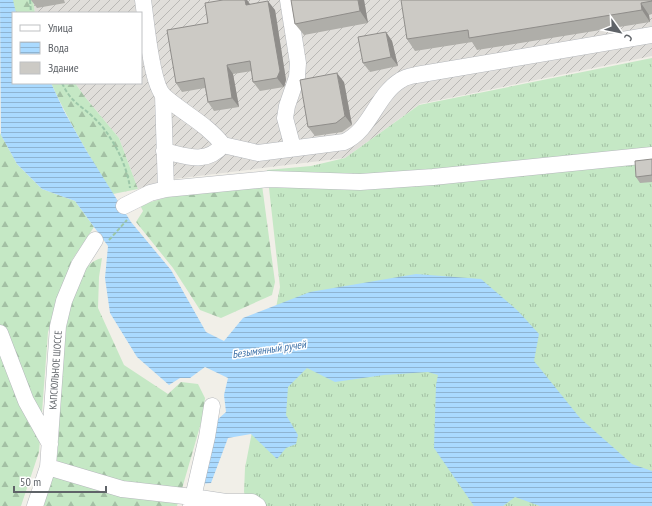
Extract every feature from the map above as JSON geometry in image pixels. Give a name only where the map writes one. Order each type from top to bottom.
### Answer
[{"type":"street","points":[[143,0],[155,78],[163,95],[166,189]]},
{"type":"street","points":[[288,0],[298,63],[297,77],[287,106],[286,118],[293,148]]},
{"type":"street","points":[[163,95],[205,126],[223,145],[258,153],[344,142],[354,137],[364,126],[388,90],[401,80],[416,75],[652,34]]},
{"type":"street","points":[[164,151],[195,157],[207,157],[216,153],[223,145]]},
{"type":"street","points":[[129,208],[150,193],[166,189],[269,179],[360,182],[433,177],[652,155]]},
{"type":"street","name":"КАПСЮЛЬНОЕ ШОССЕ","points":[[35,506],[48,467],[58,326],[64,301],[74,276],[100,242]]},
{"type":"street","points":[[0,333],[26,401],[50,444]]},
{"type":"street","points":[[192,501],[207,437],[212,406]]},
{"type":"street","points":[[48,467],[122,489],[192,501],[252,502],[258,506]]},
{"type":"path","points":[[30,0],[31,12]]},
{"type":"path","points":[[62,84],[68,96],[75,104],[97,121],[108,132],[114,141],[129,183],[129,208],[100,242]]},
{"type":"shaded area","points":[[33,0],[652,0],[652,56],[420,104],[345,158],[165,180],[138,189],[119,138],[76,84],[142,84],[142,12],[35,12]]},
{"type":"green space","points":[[13,0],[33,0],[35,12],[16,12],[12,3]]},
{"type":"green space","points":[[652,58],[652,506],[248,506],[244,492],[245,468],[280,287],[267,170],[311,166],[345,158],[419,105]]},
{"type":"green space","points":[[51,84],[76,84],[119,138],[138,189],[113,194],[65,112]]},
{"type":"green space","points":[[0,133],[17,164],[42,189],[75,201],[94,227],[72,260],[48,332],[39,452],[21,506],[0,506]]},
{"type":"green space","points":[[262,185],[275,282],[272,295],[221,318],[200,310],[173,268],[136,222],[143,211],[140,205],[175,195]]},
{"type":"green space","points":[[102,258],[99,277],[98,308],[124,365],[168,394],[181,382],[198,384],[205,398],[203,416],[177,506],[42,506],[48,491],[56,461],[61,372],[69,311],[76,286],[87,267]]},
{"type":"water","name":"Безымянный ручей","points":[[0,0],[13,0],[16,12],[12,12],[12,84],[51,84],[64,111],[86,150],[131,222],[171,270],[206,332],[224,341],[243,318],[310,292],[416,274],[481,279],[518,311],[539,334],[534,361],[580,418],[632,464],[652,471],[652,506],[540,506],[515,497],[503,506],[474,506],[434,448],[436,385],[438,375],[428,372],[384,375],[335,382],[307,368],[288,387],[286,415],[298,435],[296,444],[286,448],[277,459],[251,434],[228,438],[211,483],[200,484],[217,420],[226,412],[224,395],[228,378],[205,367],[190,378],[180,378],[169,385],[137,357],[110,313],[105,278],[108,246],[75,201],[42,189],[17,164],[1,135]]},
{"type":"building","points":[[223,0],[245,0],[246,5],[268,1],[280,71],[277,78],[253,82],[250,61],[227,65],[232,98],[208,102],[204,78],[176,83],[167,30],[208,23],[205,3]]},
{"type":"building","points":[[291,0],[358,0],[360,11],[295,24]]},
{"type":"building","points":[[401,0],[652,1],[641,3],[642,10],[469,38],[468,30],[407,39]]},
{"type":"building","points":[[386,32],[391,57],[363,63],[358,37]]},
{"type":"building","points":[[337,73],[345,116],[336,123],[308,127],[300,80]]},
{"type":"building","points":[[652,159],[652,175],[636,177],[635,161]]}]
